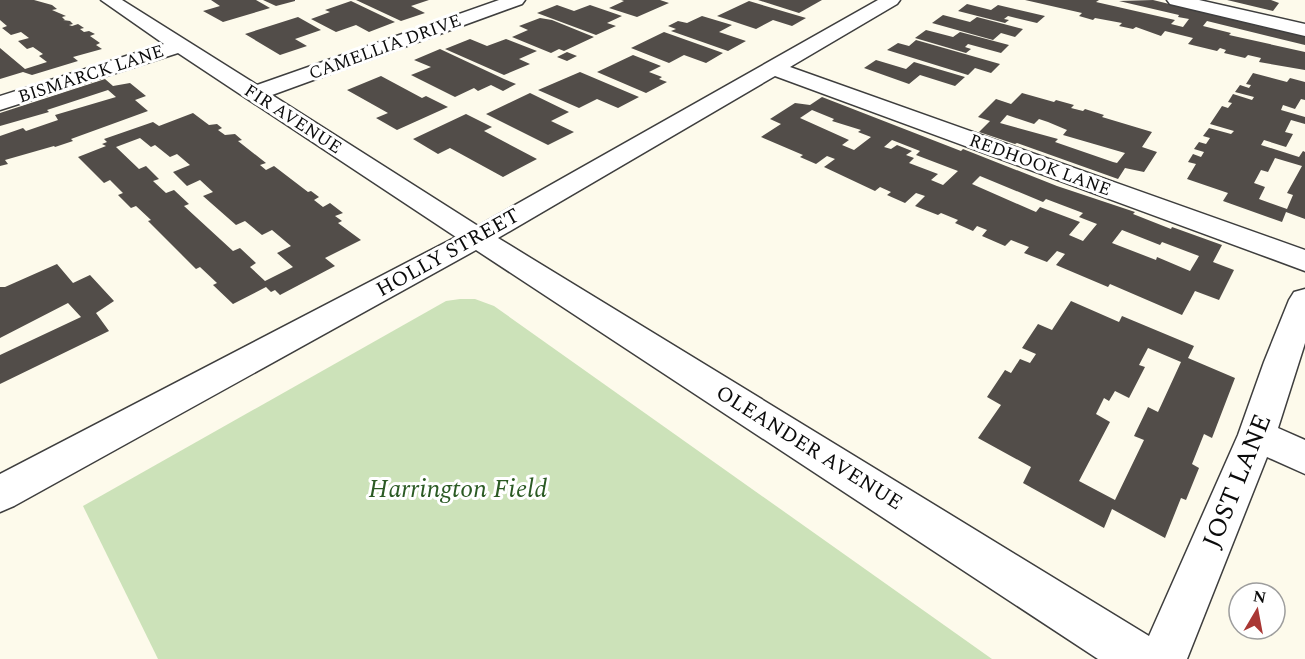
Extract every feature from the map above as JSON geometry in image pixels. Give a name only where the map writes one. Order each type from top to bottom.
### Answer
[{"type":"street","name":"CAMELLIA DRIVE","points":[[254,94],[516,0]]},
{"type":"street","name":"HOLLY STREET","points":[[0,494],[477,238],[891,0]]},
{"type":"street","points":[[1176,0],[1305,30]]},
{"type":"street","name":"FIR AVENUE","points":[[122,2],[254,94],[477,238]]},
{"type":"street","name":"BISMARCK LANE","points":[[0,103],[182,45]]},
{"type":"street","name":"REDHOOK LANE","points":[[774,68],[1305,261]]},
{"type":"street","name":"OLEANDER AVENUE","points":[[477,238],[1141,659]]},
{"type":"street","name":"JOST LANE","points":[[1163,659],[1257,435],[1305,300]]},
{"type":"street","points":[[1257,435],[1305,458]]},
{"type":"green space","name":"Harrington Field","points":[[475,299],[494,306],[992,659],[158,659],[83,506],[446,301]]},
{"type":"building","points":[[0,0],[34,0],[52,5],[57,9],[52,10],[66,16],[62,17],[65,20],[63,20],[73,24],[69,25],[78,24],[84,28],[80,29],[84,32],[89,31],[95,34],[90,36],[100,43],[96,45],[102,49],[73,57],[78,61],[32,75],[23,72],[0,79],[0,48],[25,69],[47,62],[39,56],[43,54],[33,47],[27,49],[18,41],[29,38],[21,32],[11,35],[2,28],[7,26],[0,20]]},
{"type":"building","points":[[211,0],[256,0],[270,8],[223,22],[203,11],[220,6]]},
{"type":"building","points":[[263,0],[295,0],[295,1],[276,6]]},
{"type":"building","points":[[356,0],[429,0],[411,6],[425,13],[401,21]]},
{"type":"building","points":[[621,0],[660,0],[669,3],[637,17],[609,8],[624,1]]},
{"type":"building","points":[[758,0],[822,0],[799,13]]},
{"type":"building","points":[[1025,0],[1099,0],[1096,2],[1175,20],[1171,24],[1183,27],[1189,19],[1119,1],[1153,0],[1267,28],[1305,34],[1305,45],[1207,21],[1203,26],[1231,33],[1229,35],[1305,52],[1305,70],[1259,62],[1261,58],[1248,55],[1245,58],[1224,53],[1226,50],[1220,48],[1217,51],[1188,44],[1193,38],[1165,31],[1161,36],[1136,27],[1133,29],[1119,26],[1122,23],[1095,18],[1093,20],[1079,16],[1082,13]]},
{"type":"building","points":[[1227,0],[1271,0],[1279,3],[1273,11]]},
{"type":"building","points":[[351,1],[395,22],[369,32],[356,25],[336,32],[311,19],[330,12],[325,10]]},
{"type":"building","points":[[749,1],[806,18],[792,26],[773,20],[756,29],[717,16]]},
{"type":"building","points":[[967,4],[991,10],[998,5],[1045,16],[1037,23],[1008,16],[1004,19],[1009,20],[1005,23],[958,11]]},
{"type":"building","points":[[557,5],[574,11],[590,5],[622,16],[607,23],[616,26],[596,35],[537,13]]},
{"type":"building","points":[[943,15],[970,22],[977,17],[1023,29],[1015,37],[1001,33],[993,40],[932,23]]},
{"type":"building","points":[[702,16],[732,25],[719,32],[746,41],[728,51],[671,31],[676,29],[668,26],[678,21],[687,23]]},
{"type":"building","points":[[298,17],[321,30],[295,39],[307,46],[280,55],[245,34]]},
{"type":"building","points":[[540,18],[552,20],[594,37],[564,51],[559,49],[551,53],[512,37],[528,30],[519,26]]},
{"type":"building","points":[[926,30],[953,37],[960,32],[1009,45],[1001,53],[968,44],[965,47],[971,49],[966,53],[915,38]]},
{"type":"building","points":[[664,32],[723,53],[706,63],[684,55],[669,63],[631,48]]},
{"type":"building","points":[[470,39],[487,46],[506,39],[537,51],[519,59],[530,64],[504,75],[445,49]]},
{"type":"building","points":[[916,40],[1000,64],[991,73],[975,68],[968,75],[887,50],[898,43],[909,46]]},
{"type":"building","points":[[440,49],[516,84],[503,91],[491,85],[478,91],[474,88],[455,97],[411,75],[431,67],[414,60]]},
{"type":"building","points":[[567,52],[577,56],[567,61],[557,57]]},
{"type":"building","points":[[633,55],[661,66],[649,72],[662,77],[659,79],[667,82],[646,93],[597,72]]},
{"type":"building","points":[[876,60],[906,69],[914,62],[965,77],[955,86],[920,75],[909,84],[864,68]]},
{"type":"building","points":[[580,72],[639,97],[618,108],[597,99],[579,108],[538,90]]},
{"type":"building","points":[[1253,73],[1287,82],[1290,78],[1305,82],[1305,100],[1301,99],[1295,109],[1283,105],[1281,110],[1305,117],[1305,124],[1291,120],[1285,132],[1293,134],[1286,147],[1264,140],[1261,145],[1299,157],[1303,151],[1305,152],[1305,219],[1286,212],[1282,222],[1223,201],[1228,193],[1187,179],[1196,164],[1188,162],[1193,154],[1201,157],[1204,152],[1194,149],[1199,142],[1206,144],[1210,138],[1203,136],[1209,128],[1231,134],[1234,131],[1210,124],[1222,106],[1228,108],[1232,103],[1228,102],[1233,94],[1252,100],[1254,97],[1235,92],[1240,85],[1249,88],[1251,85],[1246,84]],"holes":[[[1275,158],[1302,166],[1287,193],[1293,195],[1287,209],[1259,199],[1265,187],[1254,183],[1261,170],[1268,172]]]},
{"type":"building","points":[[381,76],[422,98],[426,96],[448,107],[397,130],[376,118],[388,113],[347,90]]},
{"type":"building","points":[[105,79],[113,86],[130,83],[146,96],[135,100],[148,111],[71,139],[73,141],[5,160],[8,164],[0,166],[0,136],[23,128],[26,131],[58,120],[55,115],[116,97],[108,90],[47,110],[49,112],[0,126],[0,113]]},
{"type":"building","points":[[530,93],[569,112],[551,121],[574,132],[548,145],[486,114]]},
{"type":"building","points":[[1022,93],[1074,105],[1071,108],[1083,111],[1085,109],[1104,115],[1102,117],[1152,132],[1142,147],[1157,152],[1144,172],[1125,168],[1118,179],[979,132],[990,121],[978,117],[996,99],[1011,104]],"holes":[[[1007,115],[1034,124],[1039,119],[1067,130],[1063,135],[1125,153],[1117,163],[1055,142],[1058,139],[1000,123]]]},
{"type":"building","points":[[822,97],[961,151],[963,149],[1057,186],[1135,212],[1133,214],[1171,229],[1172,227],[1222,245],[1213,262],[1234,270],[1219,300],[1195,291],[1182,315],[1110,284],[1108,287],[1056,265],[1065,254],[1057,251],[1047,262],[1024,253],[1029,247],[1011,240],[1005,246],[982,236],[987,230],[977,226],[973,231],[955,223],[958,220],[915,206],[925,196],[916,193],[905,203],[887,195],[891,192],[880,187],[875,191],[824,167],[835,159],[827,156],[816,164],[800,157],[803,155],[761,137],[781,124],[770,119],[795,103],[810,105]],"holes":[[[812,110],[834,119],[832,121],[861,130],[858,132],[871,137],[854,150],[842,145],[849,140],[800,118]],[[892,140],[920,151],[916,155],[958,171],[943,185],[931,180],[938,174],[909,163],[914,158],[906,155],[912,151],[897,145],[891,149],[884,147]],[[980,176],[1043,202],[1046,199],[1083,213],[1079,217],[1097,224],[1083,241],[1069,235],[1080,222],[1040,207],[1036,212],[972,184]],[[1122,230],[1160,245],[1162,242],[1199,256],[1190,271],[1157,257],[1156,260],[1112,243]]]},
{"type":"building","points":[[193,113],[209,125],[217,124],[222,128],[218,130],[225,135],[235,134],[242,140],[238,141],[266,163],[260,165],[266,170],[274,166],[308,192],[311,191],[319,197],[314,200],[323,207],[330,203],[343,213],[335,216],[342,221],[338,223],[361,240],[325,258],[335,266],[280,295],[275,290],[271,292],[266,287],[233,304],[213,285],[217,283],[200,267],[196,269],[148,221],[151,220],[136,206],[131,208],[118,195],[123,193],[110,180],[104,183],[78,157],[106,146],[102,144],[107,142],[104,139],[153,122],[159,126]],"holes":[[[140,138],[151,147],[155,145],[170,157],[177,154],[190,165],[173,172],[187,186],[200,180],[213,192],[203,196],[236,225],[245,221],[262,235],[272,230],[291,246],[277,253],[293,267],[265,281],[250,267],[256,263],[240,248],[233,251],[184,206],[189,204],[174,190],[166,193],[153,181],[159,179],[146,166],[139,169],[116,147]]]},
{"type":"building","points":[[466,114],[492,127],[484,131],[537,159],[503,177],[450,148],[438,154],[413,139]]},
{"type":"building","points":[[57,264],[73,283],[90,275],[114,301],[96,313],[109,331],[0,384],[0,355],[81,317],[68,303],[0,338],[0,287],[5,287]]},
{"type":"building","points":[[1071,301],[1119,322],[1122,316],[1194,346],[1188,358],[1235,378],[1212,438],[1204,434],[1192,464],[1199,468],[1186,500],[1181,498],[1165,538],[1112,509],[1104,528],[1023,483],[1031,467],[978,438],[1001,405],[987,397],[1005,370],[1011,373],[1020,359],[1030,363],[1036,354],[1022,348],[1038,324],[1052,330]],"holes":[[[1148,348],[1181,362],[1158,412],[1148,407],[1134,436],[1144,440],[1115,500],[1079,481],[1110,422],[1096,414],[1104,398],[1109,401],[1115,391],[1129,398],[1145,367],[1139,365]]]}]
